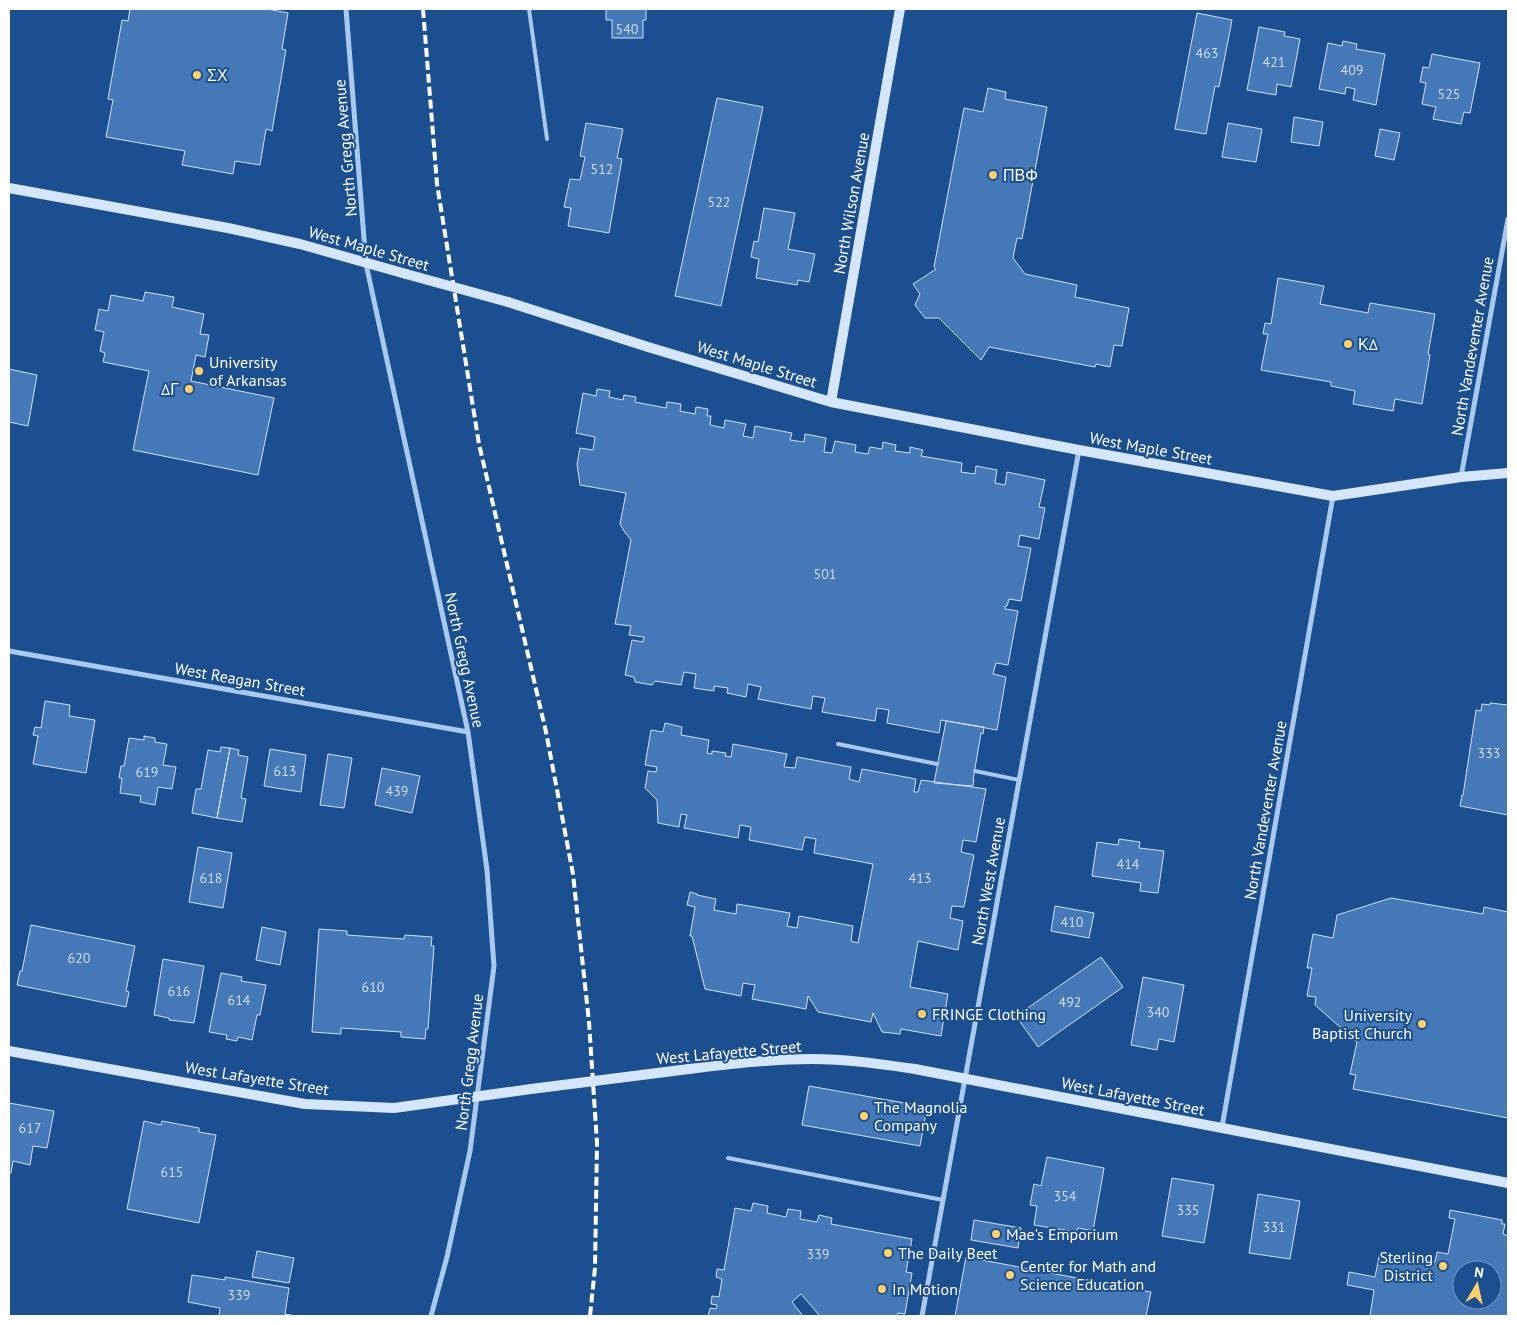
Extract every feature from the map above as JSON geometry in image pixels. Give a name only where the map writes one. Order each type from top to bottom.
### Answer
[{"type":"street","name":"North Gregg Avenue","points":[[346,9],[366,264],[468,732],[487,870],[494,966],[470,1150],[447,1256],[431,1316]]},
{"type":"street","name":"North Wilson Avenue","points":[[831,402],[900,9]]},
{"type":"street","name":"West Maple Street","points":[[9,188],[300,244],[366,264],[508,302],[648,347],[831,402],[1079,450],[1333,496],[1508,472]]},
{"type":"street","name":"North Vandeventer Avenue","points":[[1461,477],[1508,219]]},
{"type":"street","name":"North West Avenue","points":[[922,1316],[1079,450]]},
{"type":"street","name":"North Vandeventer Avenue","points":[[1222,1128],[1333,496]]},
{"type":"street","name":"West Reagan Street","points":[[9,651],[468,732]]},
{"type":"street","name":"West Lafayette Street","points":[[9,1051],[304,1104],[394,1108],[770,1060],[814,1059],[877,1064],[915,1069],[1508,1183]]},
{"type":"lane","points":[[529,9],[547,139]]},
{"type":"lane","points":[[838,744],[938,764]]},
{"type":"lane","points":[[974,771],[1019,780]]},
{"type":"lane","points":[[728,1158],[943,1200]]},
{"type":"building","name":"ΣΧ","points":[[130,9],[267,9],[288,13],[282,49],[286,50],[272,131],[266,129],[260,165],[235,161],[233,174],[182,165],[185,151],[106,137],[113,100],[108,99],[122,20],[128,21]]},
{"type":"building","points":[[606,9],[646,9],[646,20],[643,20],[643,38],[612,38],[612,20],[606,20]]},
{"type":"building","points":[[1197,13],[1232,20],[1219,87],[1215,86],[1206,134],[1175,129]]},
{"type":"building","points":[[1259,27],[1285,32],[1284,36],[1300,39],[1291,87],[1277,84],[1276,95],[1247,90]]},
{"type":"building","points":[[1343,41],[1357,44],[1356,49],[1385,54],[1376,105],[1353,100],[1355,89],[1346,87],[1345,94],[1319,89],[1328,43],[1342,46]]},
{"type":"building","points":[[1432,54],[1480,63],[1470,113],[1464,112],[1461,124],[1433,119],[1436,107],[1422,104],[1426,83],[1420,82],[1423,67],[1429,68]]},
{"type":"building","name":"ΠΒΦ","points":[[988,88],[1006,92],[1005,99],[1047,107],[1022,239],[1017,238],[1013,258],[1025,274],[1077,285],[1075,297],[1129,308],[1122,346],[1114,345],[1110,367],[1096,364],[1095,367],[989,347],[981,360],[939,318],[925,318],[915,305],[920,294],[913,284],[936,269],[934,267],[964,108],[983,112]]},
{"type":"building","points":[[717,98],[763,107],[721,306],[675,296]]},
{"type":"building","points":[[1294,117],[1323,122],[1319,146],[1291,142]]},
{"type":"building","points":[[586,123],[623,129],[617,158],[622,159],[609,233],[568,226],[571,208],[564,207],[570,179],[580,180],[585,157],[580,156]]},
{"type":"building","points":[[1228,123],[1262,129],[1256,162],[1222,157]]},
{"type":"building","points":[[1380,129],[1400,133],[1394,160],[1375,156]]},
{"type":"building","points":[[764,208],[795,213],[788,249],[815,254],[809,282],[798,280],[797,285],[756,278],[759,259],[751,257],[754,241],[758,242]]},
{"type":"building","name":"ΚΔ","points":[[1278,278],[1324,286],[1320,304],[1368,313],[1370,303],[1435,314],[1422,404],[1395,399],[1393,411],[1353,404],[1355,391],[1331,386],[1331,382],[1261,370],[1268,334],[1263,334],[1265,323],[1271,324]]},
{"type":"building","name":"ΔΓ","points":[[145,292],[174,297],[172,307],[204,314],[200,334],[209,335],[205,357],[196,355],[191,381],[274,398],[258,475],[133,450],[149,371],[103,362],[105,353],[100,351],[104,332],[95,330],[99,309],[108,311],[111,295],[143,301]]},
{"type":"building","points":[[9,369],[37,375],[28,426],[9,422]]},
{"type":"building","points":[[597,389],[610,391],[609,397],[623,400],[624,395],[636,397],[635,402],[666,408],[667,402],[681,404],[680,411],[695,414],[696,407],[708,409],[707,416],[711,416],[710,425],[724,428],[725,420],[746,424],[743,436],[753,438],[755,426],[792,433],[790,440],[804,442],[805,434],[826,438],[824,452],[832,453],[835,441],[856,445],[855,452],[868,454],[870,447],[882,449],[883,442],[896,445],[895,451],[910,453],[910,447],[923,450],[921,456],[962,463],[961,472],[975,474],[976,466],[997,470],[995,483],[1005,485],[1007,472],[1045,480],[1039,507],[1045,508],[1039,539],[1020,535],[1018,546],[1031,548],[1021,601],[1009,599],[1007,606],[1005,606],[1005,609],[1018,611],[1008,665],[996,663],[993,674],[1006,677],[997,730],[941,720],[939,733],[887,723],[889,710],[877,708],[875,721],[822,712],[825,698],[813,696],[811,709],[758,699],[761,687],[748,684],[746,697],[727,693],[728,688],[714,686],[714,691],[694,688],[696,674],[684,672],[681,685],[655,681],[652,685],[635,682],[634,677],[625,675],[632,640],[643,642],[644,637],[629,635],[631,626],[615,624],[631,540],[620,524],[626,493],[580,485],[577,464],[580,448],[593,450],[595,437],[576,433],[583,393],[596,396]]},
{"type":"building","points":[[45,701],[70,705],[69,716],[95,720],[86,773],[33,764],[38,736],[33,735],[35,727],[41,728]]},
{"type":"building","points":[[1490,703],[1508,705],[1508,815],[1460,806],[1476,710],[1481,711],[1482,704],[1490,705]]},
{"type":"building","points":[[946,721],[984,727],[983,734],[981,733],[973,786],[934,783]]},
{"type":"building","points":[[665,723],[682,727],[681,735],[709,740],[707,753],[712,754],[712,751],[726,753],[725,756],[731,757],[733,744],[787,754],[784,767],[795,768],[797,757],[851,767],[849,779],[859,782],[862,769],[916,779],[914,792],[918,792],[921,780],[986,789],[976,842],[963,840],[961,852],[974,855],[964,907],[952,906],[950,918],[963,921],[958,950],[918,941],[910,987],[948,994],[941,1036],[901,1029],[900,1034],[882,1032],[873,1013],[871,1022],[818,1012],[808,996],[806,1009],[752,999],[755,985],[743,983],[741,996],[705,989],[692,936],[690,936],[695,907],[687,905],[690,892],[716,899],[714,910],[736,914],[737,904],[790,913],[787,926],[797,928],[799,916],[853,926],[851,941],[858,943],[873,864],[814,853],[816,839],[805,837],[802,850],[749,840],[751,827],[740,825],[738,838],[684,828],[687,815],[681,814],[679,827],[658,823],[657,800],[645,788],[648,771],[656,772],[657,767],[645,765],[651,730],[663,732]]},
{"type":"building","points":[[144,736],[155,738],[155,742],[167,744],[163,765],[176,767],[172,789],[158,787],[155,805],[140,802],[141,796],[120,793],[122,778],[119,778],[121,766],[124,766],[129,738],[144,740]]},
{"type":"building","points":[[221,747],[230,748],[217,818],[192,813],[196,789],[201,789],[208,750],[220,752]]},
{"type":"building","points":[[230,748],[239,750],[238,755],[248,757],[241,798],[246,799],[242,822],[217,818]]},
{"type":"building","points":[[270,749],[306,755],[301,792],[264,786]]},
{"type":"building","points":[[328,754],[352,758],[344,808],[320,805]]},
{"type":"building","points":[[382,768],[420,776],[412,813],[375,805]]},
{"type":"building","points":[[1119,839],[1140,842],[1139,848],[1164,851],[1158,893],[1140,891],[1141,883],[1092,876],[1097,842],[1118,845]]},
{"type":"building","points":[[198,847],[232,853],[223,908],[189,902]]},
{"type":"building","name":"University Baptist Church","points":[[1391,898],[1483,914],[1484,907],[1508,912],[1508,1118],[1353,1089],[1356,1075],[1350,1074],[1357,1042],[1315,1005],[1316,997],[1307,996],[1312,968],[1307,968],[1313,934],[1333,938],[1337,915]]},
{"type":"building","points":[[1055,906],[1094,913],[1089,938],[1051,931]]},
{"type":"building","points":[[31,925],[135,946],[126,991],[129,992],[126,1007],[17,985],[20,971],[22,971]]},
{"type":"building","points":[[262,927],[286,932],[280,965],[256,960]]},
{"type":"building","points":[[319,929],[347,931],[347,935],[404,939],[405,935],[432,937],[431,946],[434,946],[428,1029],[426,1029],[425,1039],[401,1037],[401,1032],[341,1028],[341,1034],[312,1032]]},
{"type":"building","points":[[1101,957],[1123,987],[1038,1047],[1016,1016]]},
{"type":"building","points":[[163,959],[204,966],[194,1023],[169,1020],[169,1018],[154,1015]]},
{"type":"building","points":[[221,973],[242,977],[241,981],[266,985],[260,1015],[257,1015],[252,1040],[238,1037],[237,1041],[226,1039],[227,1035],[209,1032]]},
{"type":"building","points":[[1143,977],[1184,985],[1174,1042],[1159,1039],[1157,1050],[1131,1045]]},
{"type":"building","name":"The Magnolia Company","points":[[809,1086],[927,1107],[920,1146],[802,1125]]},
{"type":"building","points":[[9,1103],[54,1111],[47,1148],[33,1146],[30,1165],[13,1161],[11,1173],[9,1173]]},
{"type":"building","points":[[144,1121],[161,1125],[162,1121],[199,1128],[199,1132],[216,1135],[199,1223],[127,1209]]},
{"type":"building","points":[[1047,1157],[1104,1168],[1093,1231],[1078,1228],[1076,1232],[1034,1225],[1037,1206],[1030,1205],[1034,1184],[1041,1186]]},
{"type":"building","points":[[1172,1178],[1214,1185],[1204,1243],[1162,1236]]},
{"type":"building","points":[[1258,1194],[1300,1201],[1290,1259],[1249,1253]]},
{"type":"building","points":[[753,1203],[768,1206],[767,1213],[786,1217],[788,1209],[801,1211],[800,1219],[817,1222],[819,1215],[832,1218],[831,1224],[912,1239],[906,1272],[912,1273],[905,1314],[898,1313],[897,1316],[820,1316],[801,1294],[792,1302],[803,1316],[708,1316],[710,1308],[716,1309],[717,1305],[711,1304],[712,1296],[719,1297],[722,1279],[716,1277],[717,1269],[724,1270],[735,1208],[751,1211]]},
{"type":"building","name":"Sterling District","points":[[1450,1210],[1502,1220],[1502,1224],[1505,1224],[1503,1234],[1508,1236],[1508,1316],[1370,1316],[1374,1290],[1347,1285],[1349,1272],[1375,1277],[1380,1252],[1435,1262],[1437,1252],[1448,1254],[1455,1219],[1449,1218]]},
{"type":"building","name":"Mae's Emporium","points":[[974,1220],[1021,1228],[1018,1248],[971,1240]]},
{"type":"building","points":[[257,1251],[294,1258],[289,1283],[252,1277]]},
{"type":"building","name":"Center for Math and Science Education","points":[[966,1257],[1151,1292],[1146,1316],[955,1316]]},
{"type":"building","points":[[192,1275],[225,1280],[225,1277],[289,1288],[285,1314],[296,1316],[219,1316],[220,1308],[188,1302]]},
{"type":"railway","points":[[423,9],[437,184],[479,444],[546,732],[573,874],[589,1022],[597,1143],[595,1268],[590,1316]]},
{"type":"place","name":"ΣΧ","points":[[197,75]]},
{"type":"place","name":"ΠΒΦ","points":[[993,175]]},
{"type":"place","name":"ΚΔ","points":[[1348,344]]},
{"type":"place","name":"University of Arkansas","points":[[199,371]]},
{"type":"place","name":"ΔΓ","points":[[189,389]]},
{"type":"place","name":"FRINGE Clothing","points":[[922,1014]]},
{"type":"place","name":"University Baptist Church","points":[[1422,1024]]},
{"type":"place","name":"The Magnolia Company","points":[[864,1116]]},
{"type":"place","name":"Mae's Emporium","points":[[996,1234]]},
{"type":"place","name":"The Daily Beet","points":[[888,1253]]},
{"type":"place","name":"Sterling District","points":[[1443,1266]]},
{"type":"place","name":"Center for Math and Science Education","points":[[1010,1275]]},
{"type":"place","name":"In Motion","points":[[882,1289]]}]
